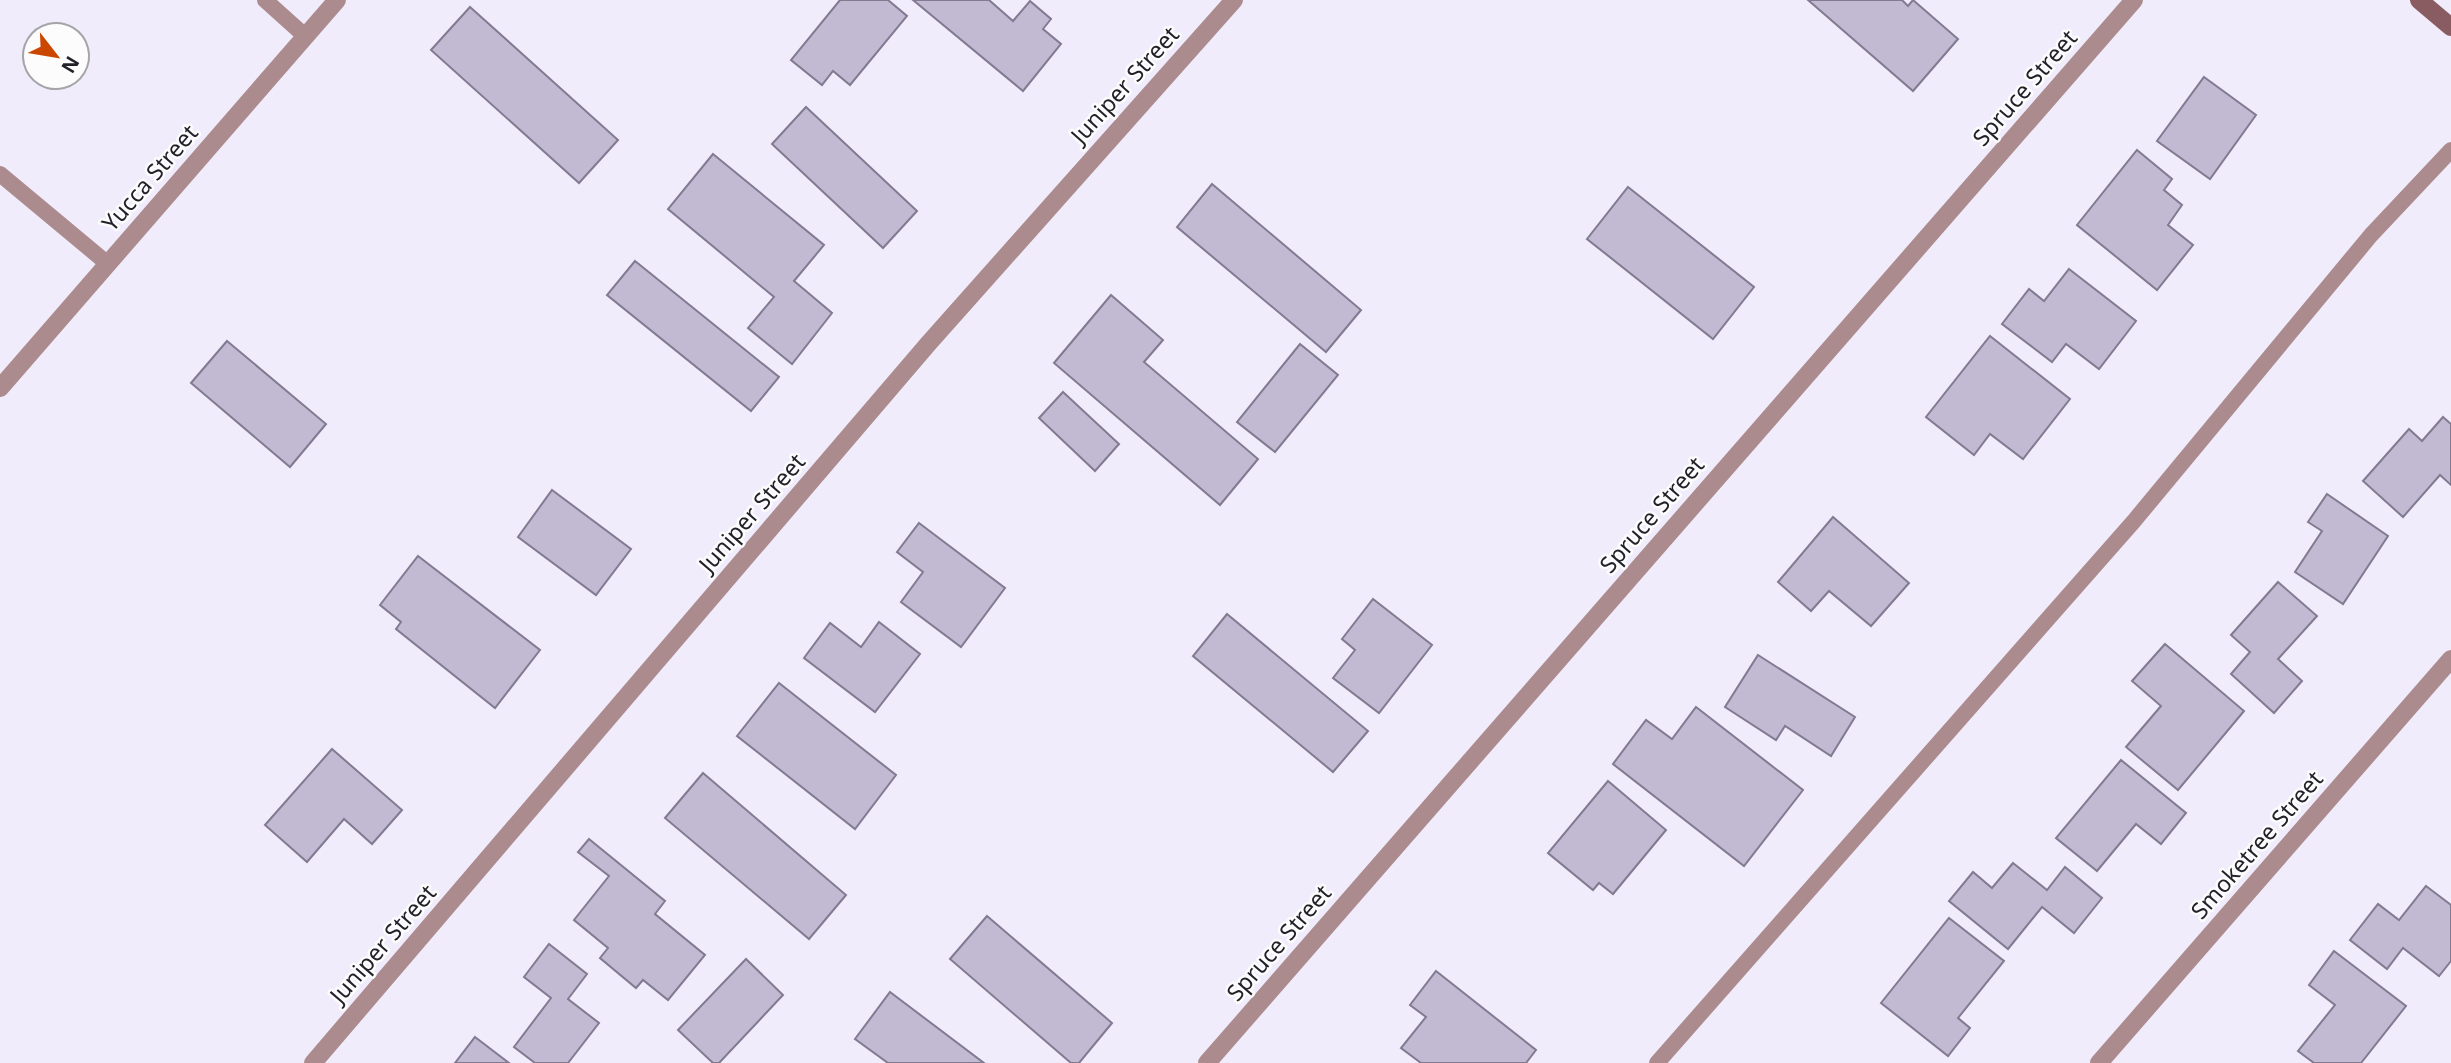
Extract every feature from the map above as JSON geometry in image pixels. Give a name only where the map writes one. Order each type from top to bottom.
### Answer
[{"type":"street","name":"Yucca Street","points":[[0,388],[337,0]]},
{"type":"street","name":"Juniper Street","points":[[313,1063],[919,355],[1234,0]]},
{"type":"street","name":"Spruce Street","points":[[1207,1063],[2134,0]]},
{"type":"street","points":[[2419,0],[2451,27]]},
{"type":"street","name":"Smoketree Street","points":[[2099,1063],[2451,659]]},
{"type":"lane","points":[[265,0],[305,36]]},
{"type":"lane","points":[[1657,1063],[2134,521],[2371,235],[2451,150]]},
{"type":"lane","points":[[0,174],[108,264]]},
{"type":"building","points":[[840,0],[888,0],[907,16],[850,85],[833,71],[822,85],[791,60]]},
{"type":"building","points":[[913,0],[989,0],[1013,21],[1030,1],[1051,19],[1043,29],[1061,44],[1023,91]]},
{"type":"building","points":[[1808,0],[1902,0],[1908,6],[1913,0],[1958,39],[1913,91]]},
{"type":"building","points":[[470,7],[618,140],[579,183],[431,50]]},
{"type":"building","points":[[2204,77],[2256,115],[2210,179],[2157,141]]},
{"type":"building","points":[[806,107],[917,211],[883,248],[772,144]]},
{"type":"building","points":[[2137,150],[2172,179],[2164,190],[2182,205],[2168,225],[2193,245],[2157,290],[2077,225]]},
{"type":"building","points":[[713,154],[824,245],[794,281],[832,313],[792,364],[748,328],[774,297],[668,209]]},
{"type":"building","points":[[1212,184],[1361,310],[1326,352],[1177,227]]},
{"type":"building","points":[[1628,187],[1754,287],[1713,339],[1587,239]]},
{"type":"building","points":[[635,261],[779,377],[751,411],[607,295]]},
{"type":"building","points":[[2069,269],[2136,321],[2099,369],[2066,344],[2052,362],[2002,324],[2029,289],[2044,301]]},
{"type":"building","points":[[1111,295],[1163,340],[1144,362],[1258,459],[1220,505],[1054,363]]},
{"type":"building","points":[[1990,336],[2070,399],[2023,459],[1990,434],[1974,455],[1926,417]]},
{"type":"building","points":[[227,341],[326,424],[290,467],[191,383]]},
{"type":"building","points":[[1300,344],[1338,375],[1275,452],[1237,422]]},
{"type":"building","points":[[1063,392],[1119,444],[1095,471],[1039,418]]},
{"type":"building","points":[[2443,417],[2451,424],[2451,485],[2440,475],[2403,517],[2363,481],[2409,429],[2422,441]]},
{"type":"building","points":[[552,490],[631,549],[596,595],[518,537]]},
{"type":"building","points":[[2327,494],[2388,536],[2343,604],[2295,572],[2322,531],[2308,522]]},
{"type":"building","points":[[1833,517],[1909,583],[1871,626],[1829,591],[1811,611],[1778,582]]},
{"type":"building","points":[[919,523],[1005,588],[961,647],[901,602],[923,572],[897,552]]},
{"type":"building","points":[[418,556],[540,650],[495,708],[396,629],[401,622],[380,605]]},
{"type":"building","points":[[2278,582],[2317,616],[2278,659],[2302,681],[2274,713],[2231,674],[2250,652],[2231,635]]},
{"type":"building","points":[[1373,599],[1432,645],[1379,713],[1333,678],[1355,650],[1342,639]]},
{"type":"building","points":[[1227,614],[1368,731],[1333,772],[1193,656]]},
{"type":"building","points":[[879,622],[920,654],[875,712],[804,658],[830,623],[861,647]]},
{"type":"building","points":[[2165,644],[2244,711],[2178,790],[2126,747],[2161,706],[2132,681]]},
{"type":"building","points":[[1758,655],[1855,717],[1831,756],[1785,726],[1776,740],[1725,707]]},
{"type":"building","points":[[779,683],[896,775],[855,829],[737,736]]},
{"type":"building","points":[[1696,707],[1803,790],[1744,866],[1613,764],[1646,720],[1672,739]]},
{"type":"building","points":[[332,749],[402,810],[372,844],[344,819],[307,862],[265,825]]},
{"type":"building","points":[[2121,760],[2186,813],[2161,844],[2136,824],[2097,871],[2056,838]]},
{"type":"building","points":[[703,773],[846,895],[809,939],[665,818]]},
{"type":"building","points":[[1608,781],[1666,830],[1613,894],[1599,883],[1593,890],[1548,853]]},
{"type":"building","points":[[589,839],[665,901],[655,914],[705,955],[668,1000],[643,980],[636,988],[600,958],[608,948],[574,920],[609,876],[578,852]]},
{"type":"building","points":[[2013,863],[2047,890],[2065,867],[2102,898],[2074,933],[2042,907],[2008,949],[1949,901],[1973,872],[1992,888]]},
{"type":"building","points":[[2426,886],[2451,905],[2451,961],[2439,976],[2403,948],[2387,969],[2350,940],[2378,904],[2399,920]]},
{"type":"building","points":[[987,916],[1112,1023],[1079,1063],[1071,1063],[950,959]]},
{"type":"building","points":[[1949,918],[2004,961],[1958,1018],[1970,1028],[1948,1056],[1881,1003]]},
{"type":"building","points":[[549,944],[587,974],[568,999],[599,1023],[568,1063],[535,1063],[514,1047],[551,998],[524,977]]},
{"type":"building","points":[[2334,951],[2406,1006],[2361,1063],[2314,1063],[2298,1051],[2335,1005],[2309,985]]},
{"type":"building","points":[[746,959],[783,995],[719,1063],[713,1063],[678,1030]]},
{"type":"building","points":[[1436,971],[1536,1050],[1526,1063],[1421,1063],[1401,1048],[1426,1017],[1410,1005]]},
{"type":"building","points":[[890,992],[984,1063],[888,1063],[855,1039]]},
{"type":"building","points":[[475,1037],[509,1063],[455,1063]]}]
